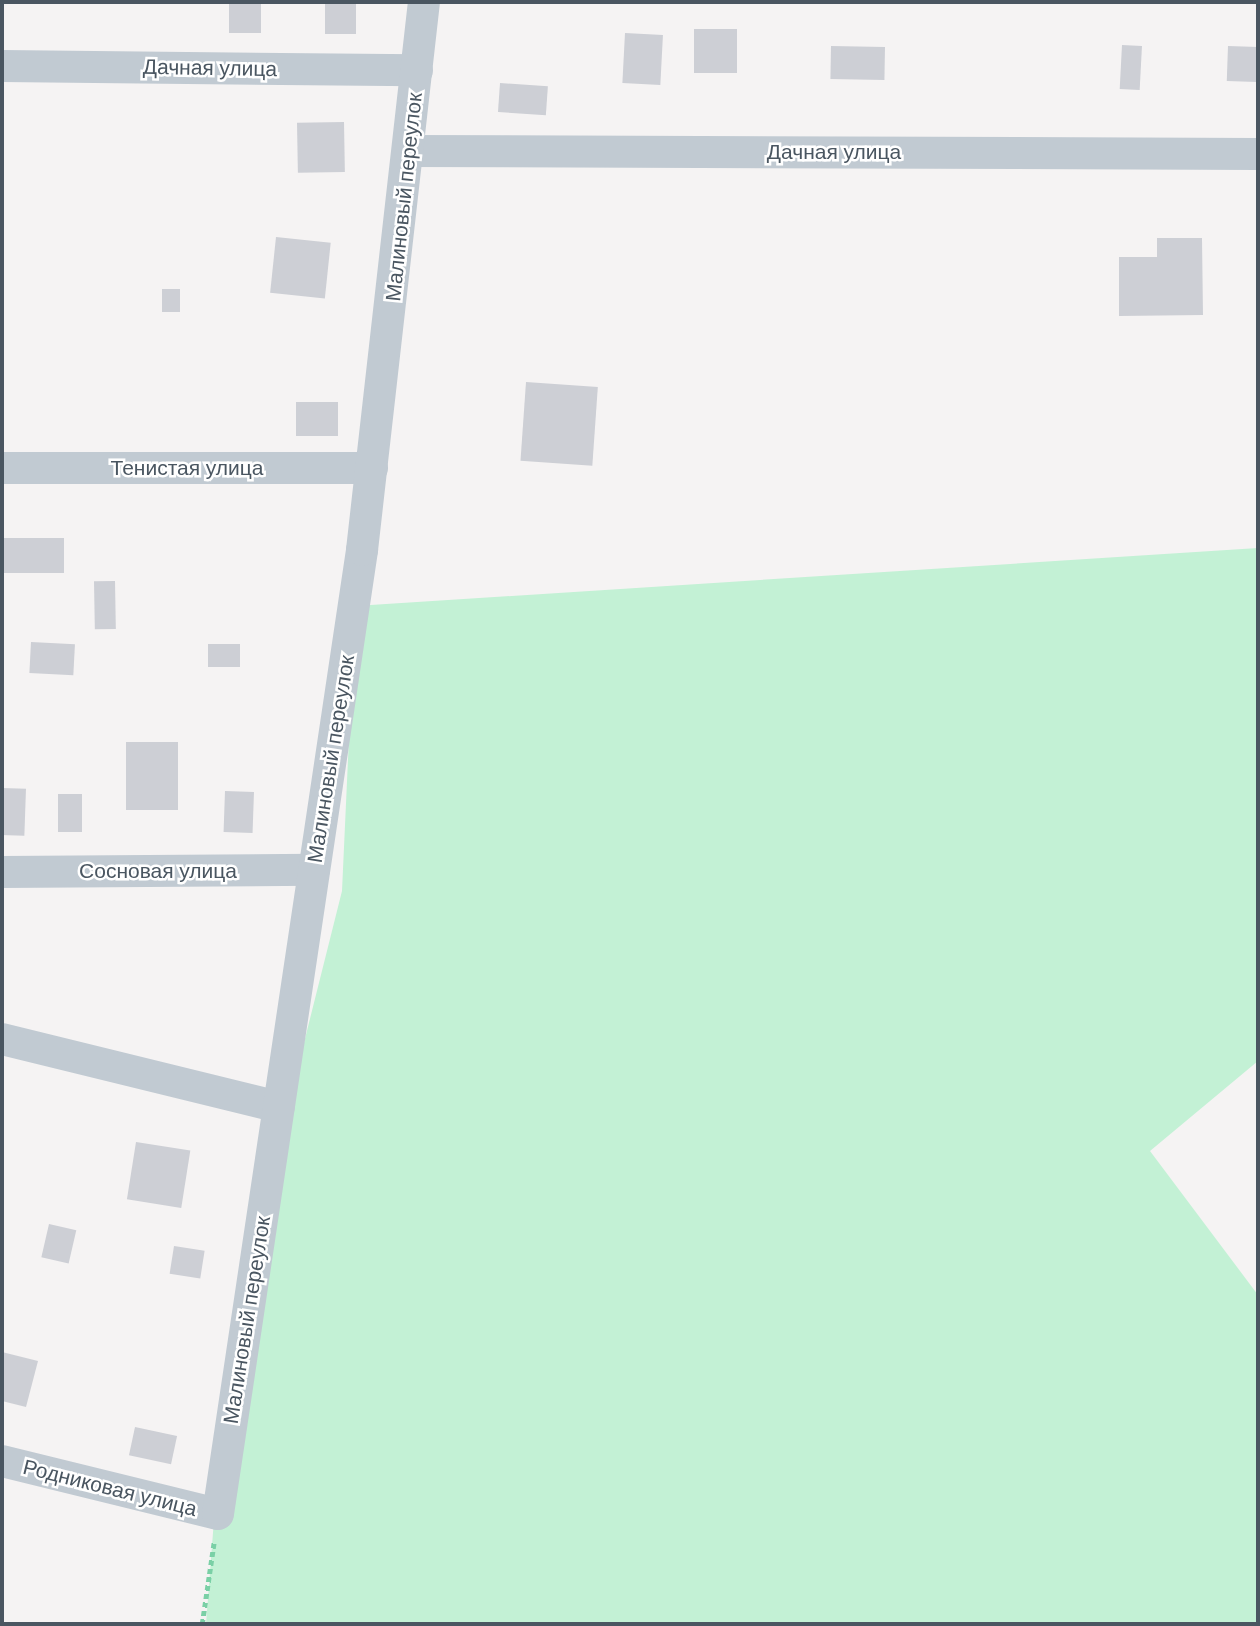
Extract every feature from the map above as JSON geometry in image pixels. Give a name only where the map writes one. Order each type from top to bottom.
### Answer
[{"type":"street","name":"Малиновый переулок","points":[[218,1514],[372,468],[410,150],[424,2]]},
{"type":"street","name":"Дачная улица","points":[[2,66],[418,70]]},
{"type":"street","name":"Дачная улица","points":[[410,150],[1258,154]]},
{"type":"street","name":"Тенистая улица","points":[[2,468],[372,468]]},
{"type":"street","name":"Сосновая улица","points":[[2,872],[314,870]]},
{"type":"street","points":[[2,1040],[279,1107]]},
{"type":"street","name":"Родниковая улица","points":[[2,1461],[218,1514]]},
{"type":"path","points":[[202,1624],[218,1514]]},
{"type":"green space","points":[[1258,548],[1258,1061],[1150,1151],[1258,1295],[1257,1624],[206,1624],[227,1350],[342,891],[355,606]]},
{"type":"building","points":[[229,2],[261,2],[261,33],[229,33]]},
{"type":"building","points":[[325,2],[356,2],[356,34],[325,34]]},
{"type":"building","points":[[694,29],[737,29],[737,73],[694,73]]},
{"type":"building","points":[[625,33],[663,35],[660,85],[622,83]]},
{"type":"building","points":[[1122,45],[1142,46],[1140,90],[1120,89]]},
{"type":"building","points":[[831,46],[885,47],[884,80],[830,79]]},
{"type":"building","points":[[1228,46],[1258,47],[1257,82],[1227,81]]},
{"type":"building","points":[[500,83],[548,86],[546,115],[498,112]]},
{"type":"building","points":[[344,122],[345,172],[298,173],[297,123]]},
{"type":"building","points":[[276,237],[331,243],[325,298],[270,293]]},
{"type":"building","points":[[1157,238],[1202,238],[1203,315],[1119,316],[1119,257],[1157,257]]},
{"type":"building","points":[[162,289],[180,289],[180,312],[162,312]]},
{"type":"building","points":[[526,382],[598,387],[592,466],[520,461]]},
{"type":"building","points":[[296,402],[338,402],[338,436],[296,436]]},
{"type":"building","points":[[2,538],[64,538],[64,573],[2,573]]},
{"type":"building","points":[[94,581],[115,581],[116,629],[95,629]]},
{"type":"building","points":[[31,642],[75,644],[73,675],[29,673]]},
{"type":"building","points":[[208,644],[240,644],[240,667],[208,667]]},
{"type":"building","points":[[126,742],[178,742],[178,810],[126,810]]},
{"type":"building","points":[[2,788],[26,789],[24,836],[2,835]]},
{"type":"building","points":[[225,791],[254,792],[253,833],[224,832]]},
{"type":"building","points":[[58,794],[82,794],[82,832],[58,832]]},
{"type":"building","points":[[136,1142],[190,1151],[181,1208],[127,1199]]},
{"type":"building","points":[[49,1224],[76,1230],[69,1263],[41,1257]]},
{"type":"building","points":[[174,1246],[205,1251],[200,1279],[170,1274]]},
{"type":"building","points":[[2,1352],[38,1361],[26,1407],[2,1401]]},
{"type":"building","points":[[135,1427],[177,1436],[171,1464],[129,1455]]}]
